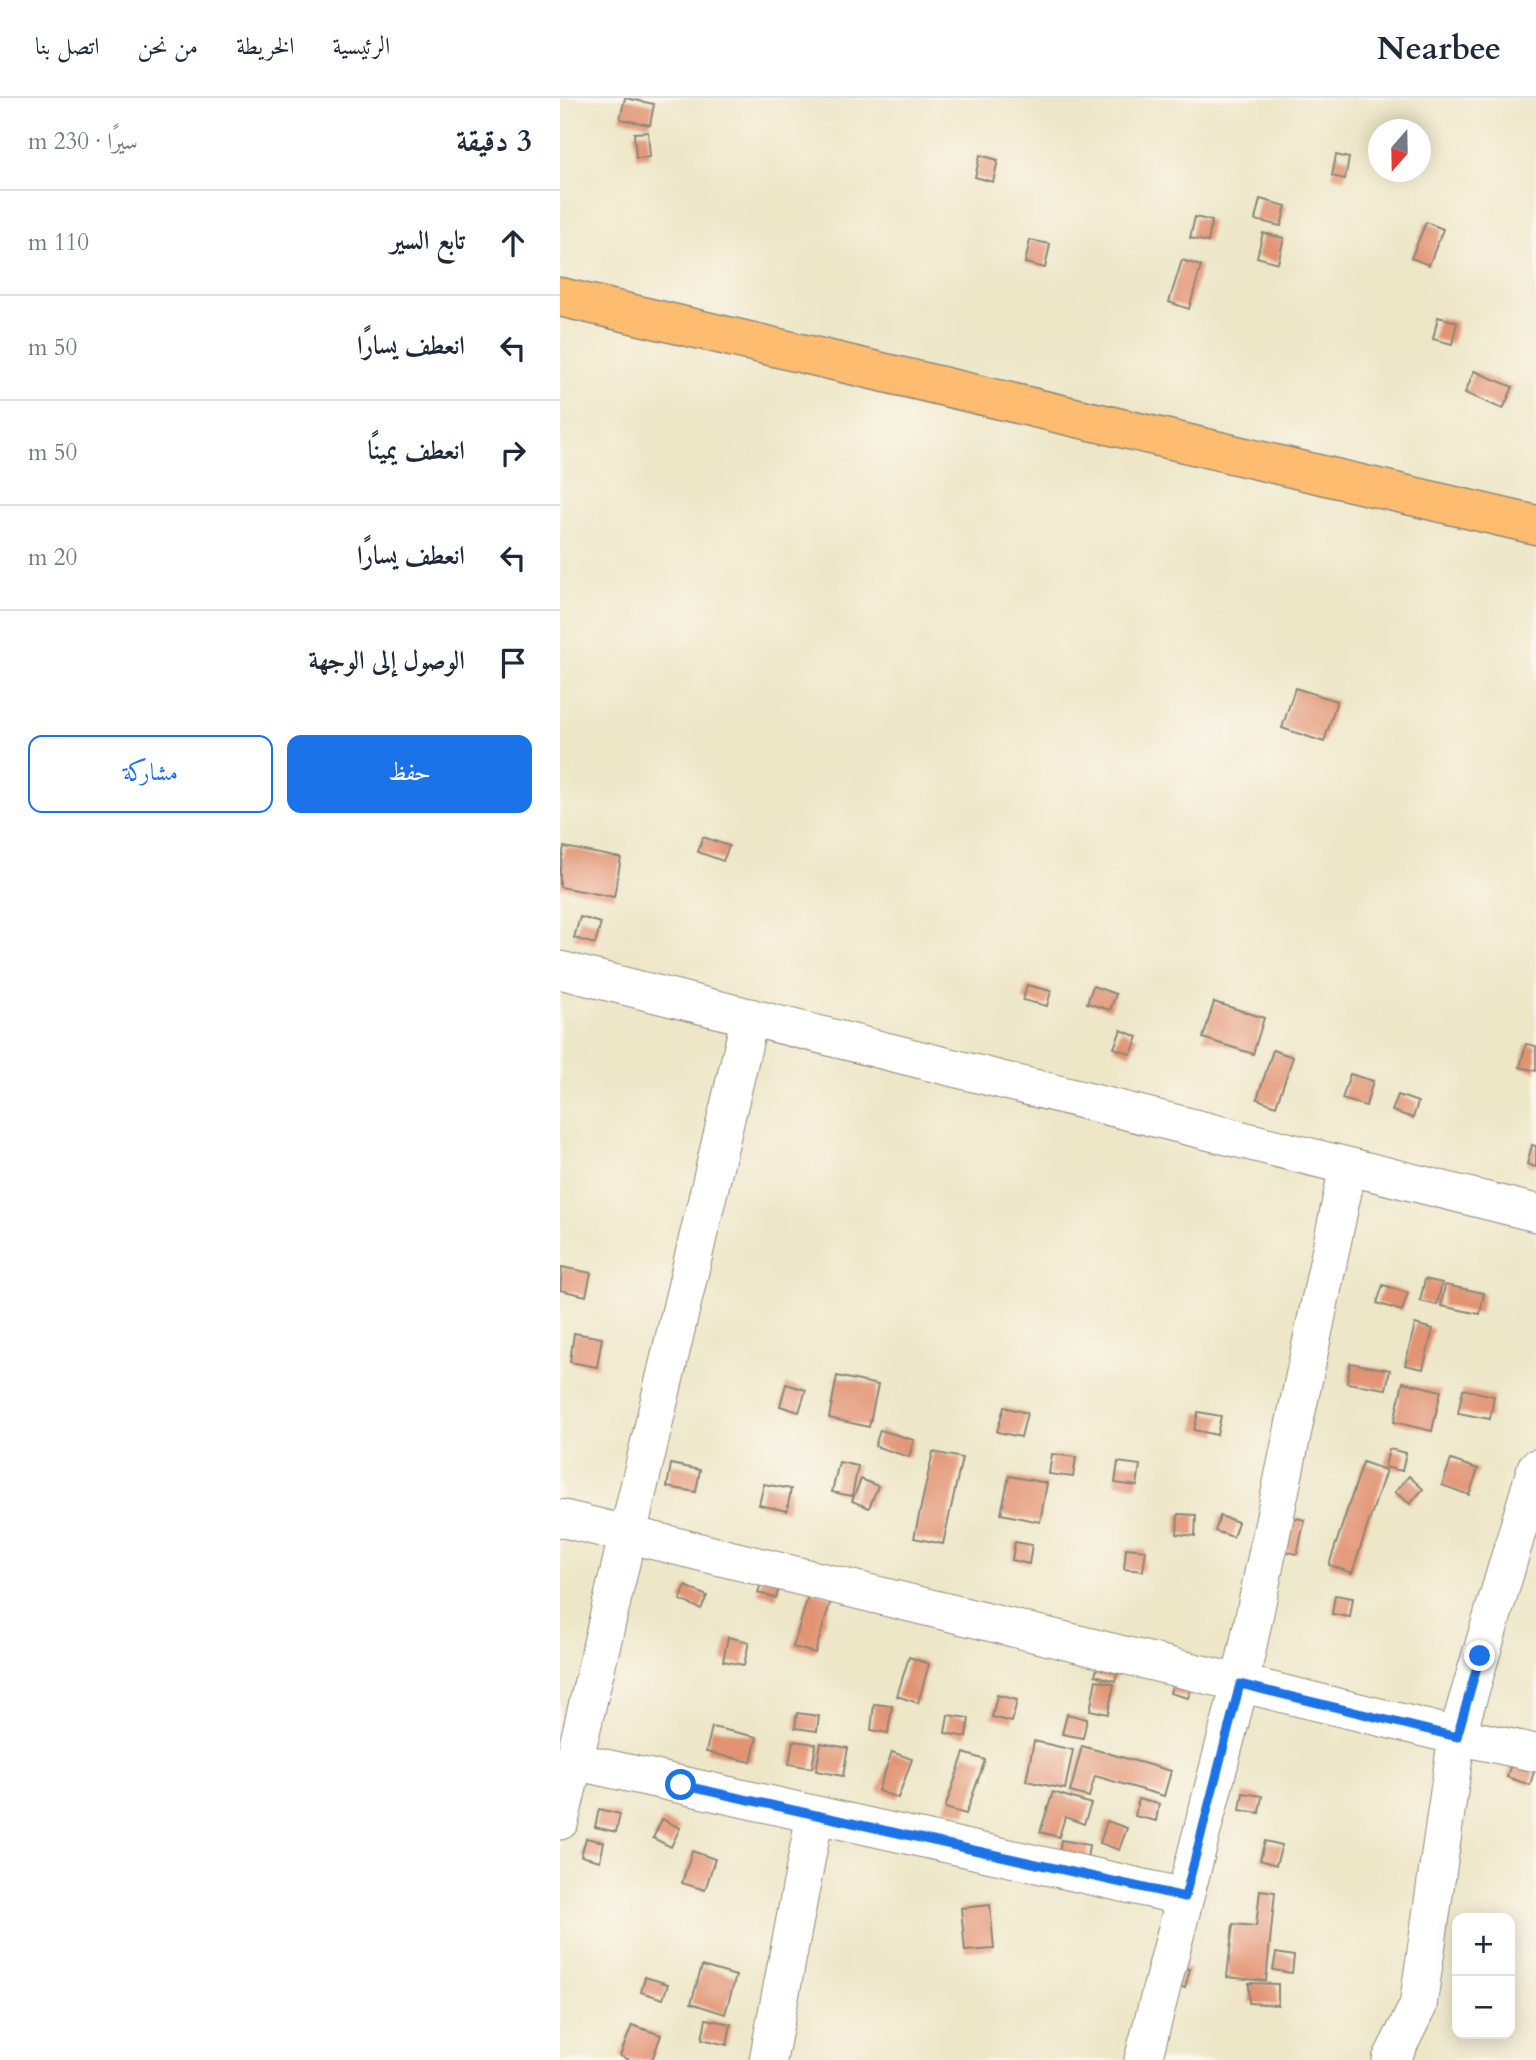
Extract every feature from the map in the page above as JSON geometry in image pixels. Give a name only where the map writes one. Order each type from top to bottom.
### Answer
[{"type":"main road","points":[[560,297],[1536,525]]},
{"type":"street","points":[[560,970],[1536,1213]]},
{"type":"street","points":[[560,1821],[750,1017]]},
{"type":"street","points":[[1143,2060],[1240,1684],[1348,1167]]},
{"type":"street","points":[[1391,2060],[1418,2006],[1457,1737],[1536,1468]]},
{"type":"street","points":[[560,1518],[1457,1737],[1536,1753]]},
{"type":"street","points":[[574,1761],[1185,1897]]},
{"type":"street","points":[[768,2060],[815,1815]]},
{"type":"building","points":[[625,98],[654,104],[650,125],[620,119]]},
{"type":"building","points":[[648,132],[650,157],[636,158],[634,133]]},
{"type":"building","points":[[980,155],[998,160],[993,182],[975,177]]},
{"type":"building","points":[[1336,155],[1349,158],[1345,179],[1332,176]]},
{"type":"building","points":[[1260,199],[1286,206],[1281,226],[1255,220]]},
{"type":"building","points":[[1195,217],[1212,221],[1208,242],[1190,238]]},
{"type":"building","points":[[1426,222],[1443,229],[1429,265],[1411,258]]},
{"type":"building","points":[[1263,233],[1284,238],[1278,263],[1257,257]]},
{"type":"building","points":[[1030,240],[1050,244],[1045,268],[1025,263]]},
{"type":"building","points":[[1182,260],[1201,266],[1189,309],[1169,302]]},
{"type":"building","points":[[1438,317],[1457,322],[1452,344],[1433,339]]},
{"type":"building","points":[[1474,371],[1513,387],[1503,409],[1465,393]]},
{"type":"building","points":[[1295,688],[1337,701],[1324,742],[1282,728]]},
{"type":"building","points":[[703,837],[729,846],[723,861],[698,852]]},
{"type":"building","points":[[564,847],[621,858],[614,897],[560,887]]},
{"type":"building","points":[[580,917],[601,923],[595,944],[574,938]]},
{"type":"building","points":[[1027,985],[1051,991],[1047,1006],[1023,1000]]},
{"type":"building","points":[[1093,986],[1116,994],[1110,1010],[1087,1003]]},
{"type":"building","points":[[1214,1002],[1264,1018],[1253,1054],[1203,1038]]},
{"type":"building","points":[[1121,1030],[1138,1037],[1131,1054],[1114,1048]]},
{"type":"building","points":[[1526,1044],[1536,1046],[1536,1071],[1520,1067]]},
{"type":"building","points":[[1273,1050],[1293,1057],[1276,1106],[1257,1099]]},
{"type":"building","points":[[1350,1074],[1373,1081],[1366,1106],[1342,1099]]},
{"type":"building","points":[[1398,1095],[1418,1102],[1413,1118],[1392,1111]]},
{"type":"building","points":[[1532,1145],[1536,1146],[1536,1167],[1527,1164]]},
{"type":"building","points":[[562,1267],[591,1273],[586,1296],[560,1290]]},
{"type":"building","points":[[1425,1279],[1442,1283],[1437,1305],[1420,1301]]},
{"type":"building","points":[[1383,1285],[1408,1293],[1402,1311],[1377,1303]]},
{"type":"building","points":[[1445,1285],[1484,1293],[1480,1314],[1441,1306]]},
{"type":"building","points":[[1415,1324],[1433,1329],[1423,1369],[1405,1365]]},
{"type":"building","points":[[574,1333],[602,1338],[597,1367],[570,1362]]},
{"type":"building","points":[[1350,1363],[1390,1370],[1386,1389],[1347,1383]]},
{"type":"building","points":[[837,1376],[878,1385],[869,1427],[829,1418]]},
{"type":"building","points":[[1403,1382],[1441,1391],[1432,1431],[1394,1422]]},
{"type":"building","points":[[786,1384],[806,1390],[799,1412],[780,1406]]},
{"type":"building","points":[[1463,1389],[1494,1396],[1490,1419],[1458,1413]]},
{"type":"building","points":[[1004,1407],[1027,1413],[1021,1437],[997,1432]]},
{"type":"building","points":[[1198,1412],[1221,1416],[1217,1435],[1194,1430]]},
{"type":"building","points":[[880,1430],[914,1440],[909,1457],[875,1446]]},
{"type":"building","points":[[1389,1449],[1406,1453],[1402,1471],[1385,1467]]},
{"type":"building","points":[[933,1452],[962,1458],[943,1544],[914,1538]]},
{"type":"building","points":[[1052,1454],[1076,1457],[1073,1477],[1049,1474]]},
{"type":"building","points":[[1451,1460],[1478,1469],[1469,1495],[1442,1485]]},
{"type":"building","points":[[839,1462],[858,1466],[852,1496],[832,1492]]},
{"type":"building","points":[[1118,1462],[1140,1465],[1137,1486],[1115,1483]]},
{"type":"building","points":[[1363,1462],[1386,1470],[1352,1573],[1329,1565]]},
{"type":"building","points":[[671,1464],[700,1470],[696,1492],[667,1487]]},
{"type":"building","points":[[1009,1476],[1047,1483],[1040,1522],[1001,1514]]},
{"type":"building","points":[[1409,1476],[1423,1489],[1410,1504],[1395,1492]]},
{"type":"building","points":[[861,1479],[878,1486],[869,1508],[852,1501]]},
{"type":"building","points":[[764,1484],[791,1489],[787,1511],[759,1505]]},
{"type":"building","points":[[1178,1514],[1196,1515],[1195,1536],[1177,1534]]},
{"type":"building","points":[[1278,1514],[1305,1520],[1297,1554],[1271,1548]]},
{"type":"building","points":[[1220,1516],[1238,1522],[1233,1537],[1215,1531]]},
{"type":"building","points":[[1015,1542],[1032,1545],[1029,1564],[1012,1560]]},
{"type":"building","points":[[1126,1548],[1146,1550],[1143,1571],[1124,1569]]},
{"type":"building","points":[[764,1572],[782,1578],[776,1598],[758,1593]]},
{"type":"building","points":[[686,1586],[707,1596],[701,1609],[680,1600]]},
{"type":"building","points":[[810,1590],[832,1597],[815,1653],[793,1647]]},
{"type":"building","points":[[1335,1595],[1353,1598],[1350,1617],[1332,1614]]},
{"type":"building","points":[[728,1637],[749,1642],[744,1665],[723,1661]]},
{"type":"building","points":[[1102,1653],[1121,1659],[1115,1681],[1095,1675]]},
{"type":"building","points":[[909,1657],[929,1664],[918,1703],[897,1696]]},
{"type":"building","points":[[1176,1672],[1194,1677],[1188,1698],[1170,1693]]},
{"type":"building","points":[[1096,1680],[1114,1684],[1108,1714],[1090,1710]]},
{"type":"building","points":[[997,1695],[1017,1700],[1012,1722],[992,1717]]},
{"type":"building","points":[[874,1704],[892,1706],[888,1733],[871,1730]]},
{"type":"building","points":[[797,1713],[819,1716],[817,1731],[795,1728]]},
{"type":"building","points":[[1067,1714],[1087,1719],[1083,1738],[1062,1734]]},
{"type":"building","points":[[948,1715],[969,1718],[966,1737],[945,1733]]},
{"type":"building","points":[[712,1727],[757,1737],[751,1762],[706,1752]]},
{"type":"building","points":[[793,1741],[816,1744],[812,1768],[789,1764]]},
{"type":"building","points":[[1034,1741],[1073,1750],[1065,1789],[1026,1781]]},
{"type":"building","points":[[821,1743],[848,1748],[843,1776],[816,1771]]},
{"type":"building","points":[[1082,1746],[1171,1771],[1164,1796],[1095,1776],[1089,1797],[1070,1792]]},
{"type":"building","points":[[892,1752],[912,1759],[898,1798],[878,1791]]},
{"type":"building","points":[[964,1753],[985,1760],[966,1814],[945,1808]]},
{"type":"building","points":[[1512,1760],[1535,1768],[1530,1785],[1507,1777]]},
{"type":"building","points":[[1053,1792],[1091,1804],[1084,1824],[1065,1817],[1059,1837],[1040,1832]]},
{"type":"building","points":[[1243,1793],[1262,1796],[1259,1813],[1240,1810]]},
{"type":"building","points":[[1138,1799],[1159,1804],[1156,1821],[1135,1816]]},
{"type":"building","points":[[599,1809],[620,1814],[616,1832],[595,1827]]},
{"type":"building","points":[[662,1819],[680,1828],[671,1847],[653,1838]]},
{"type":"building","points":[[1107,1821],[1127,1828],[1119,1850],[1100,1843]]},
{"type":"building","points":[[586,1838],[604,1842],[600,1861],[581,1856]]},
{"type":"building","points":[[1061,1840],[1089,1845],[1086,1866],[1058,1862]]},
{"type":"building","points":[[1265,1841],[1282,1845],[1276,1865],[1260,1860]]},
{"type":"building","points":[[692,1851],[715,1859],[705,1890],[682,1883]]},
{"type":"building","points":[[1260,1890],[1275,1892],[1266,1981],[1227,1977],[1233,1924],[1256,1926]]},
{"type":"building","points":[[990,1905],[994,1949],[965,1951],[961,1908]]},
{"type":"building","points":[[1276,1953],[1294,1956],[1292,1973],[1273,1970]]},
{"type":"building","points":[[1170,1964],[1190,1969],[1185,1988],[1165,1983]]},
{"type":"building","points":[[702,1966],[736,1976],[725,2014],[691,2003]]},
{"type":"building","points":[[645,1977],[668,1984],[663,1999],[641,1992]]},
{"type":"building","points":[[1249,1983],[1278,1984],[1278,2005],[1249,2003]]},
{"type":"building","points":[[706,2019],[731,2024],[727,2045],[702,2039]]},
{"type":"building","points":[[632,2025],[661,2035],[652,2060],[630,2060],[620,2056]]},
{"type":"route","points":[[681,1785],[1185,1897],[1240,1684],[1457,1737],[1480,1656]]}]
